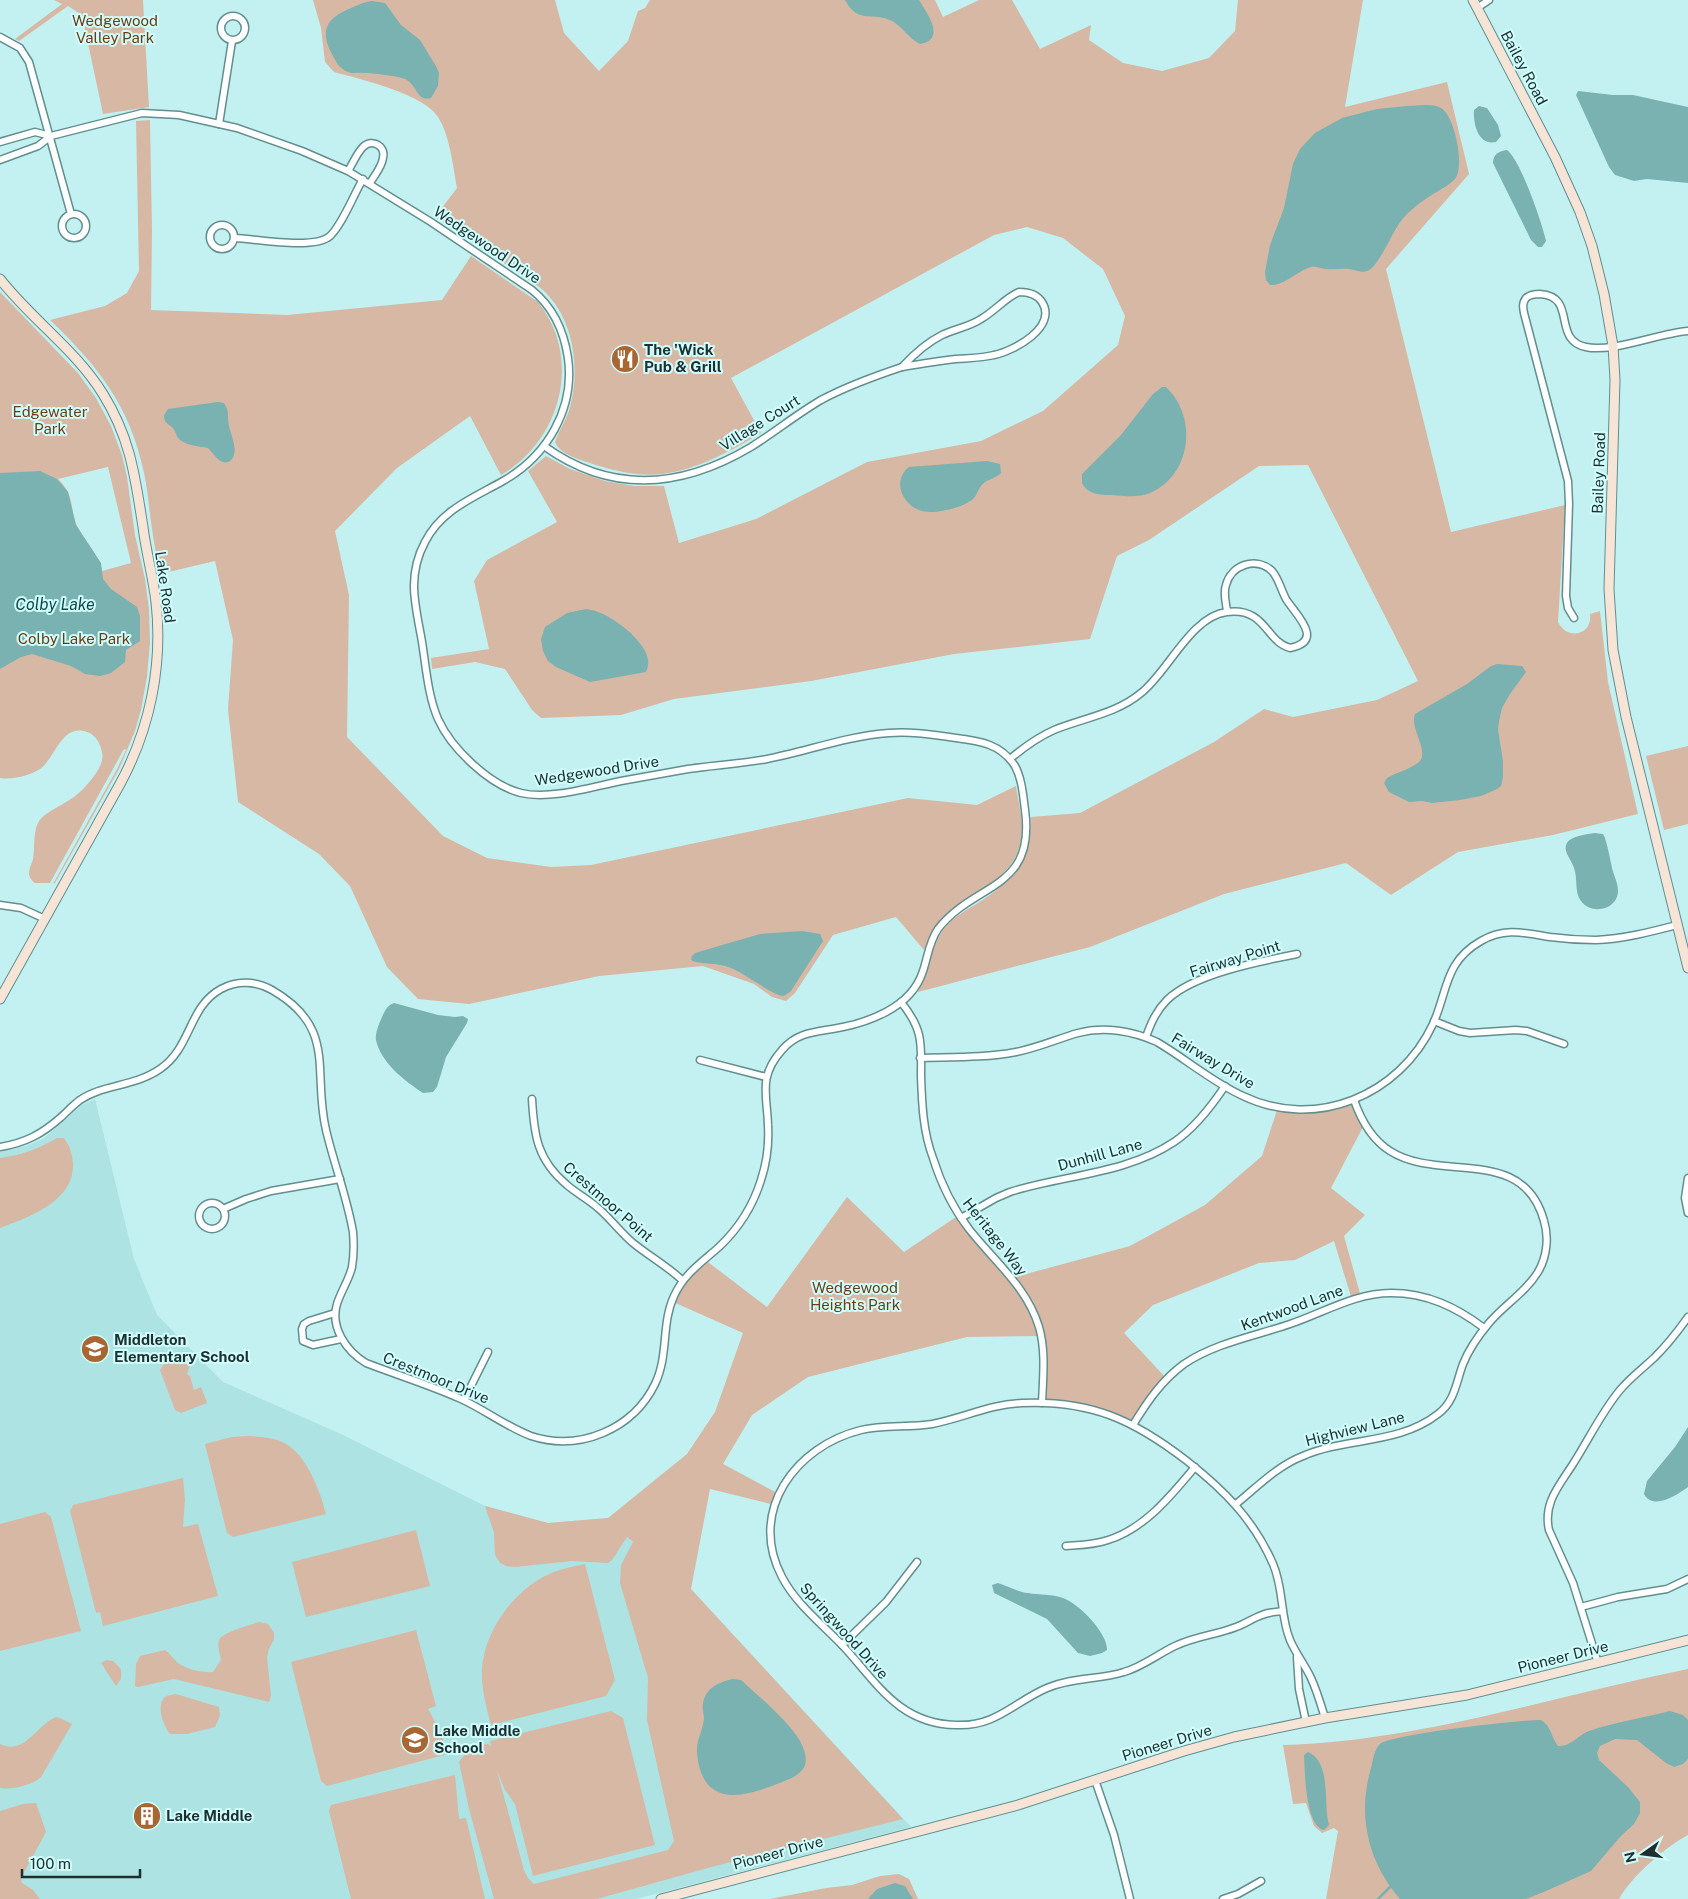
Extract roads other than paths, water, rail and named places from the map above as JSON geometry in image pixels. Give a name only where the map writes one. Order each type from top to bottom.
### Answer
[{"type":"street","points":[[1475,4],[1489,0]]},
{"type":"street","name":"Bailey Road","points":[[1475,4],[1555,157],[1580,212],[1600,279],[1612,346],[1615,398],[1609,590],[1613,650],[1622,704],[1688,968]]},
{"type":"street","points":[[0,38],[20,48],[29,62],[71,214]]},
{"type":"street","points":[[219,124],[232,41]]},
{"type":"street","name":"Wedgewood Drive","points":[[0,160],[38,146],[51,136],[142,113],[179,115],[219,124],[255,134],[302,151],[363,179],[532,290],[549,306],[560,328],[568,356],[569,382],[565,405],[560,418],[544,446],[529,462],[514,474],[456,506],[446,514],[429,535],[420,553],[415,571],[414,596],[435,711],[446,735],[454,745],[500,785],[523,794],[548,794],[683,770],[764,759],[855,738],[888,733],[923,734],[985,742],[1002,751],[1010,759]]},
{"type":"street","name":"Wedgewood Drive","points":[[0,142],[34,132],[51,136]]},
{"type":"street","points":[[348,171],[363,146],[370,143],[377,144],[382,150],[384,158],[370,183]]},
{"type":"street","points":[[234,238],[310,244],[325,240],[336,228],[363,179]]},
{"type":"street","name":"Lake Road","points":[[0,279],[21,304],[83,366],[104,395],[119,422],[134,469],[156,604],[158,632],[150,708],[142,736],[124,778],[0,999]]},
{"type":"street","name":"Village Court","points":[[544,446],[560,458],[576,466],[609,476],[641,481],[672,479],[703,470],[735,455],[764,439],[822,400],[857,383],[902,366],[994,355],[1008,350],[1027,339],[1043,325],[1045,310],[1042,302],[1035,295],[1027,292],[1019,292],[1012,295],[979,321],[942,335],[925,345],[902,366]]},
{"type":"street","name":"Bailey Road","points":[[1574,618],[1568,608],[1566,596],[1569,486],[1523,310],[1524,301],[1530,296],[1544,295],[1558,302],[1564,312],[1568,333],[1575,343],[1593,348],[1612,346]]},
{"type":"street","points":[[1612,346],[1688,331]]},
{"type":"street","points":[[1010,759],[1033,741],[1049,733],[1114,710],[1141,694],[1200,625],[1214,615],[1228,612],[1255,617],[1267,628],[1278,643],[1290,648],[1300,644],[1306,635],[1306,626],[1287,600],[1276,576],[1258,564],[1242,566],[1229,576],[1225,589],[1228,612]]},
{"type":"street","name":"Crestmoor Drive","points":[[335,1313],[341,1339],[353,1354],[366,1363],[464,1400],[514,1428],[536,1437],[572,1441],[592,1437],[612,1429],[632,1415],[642,1404],[658,1378],[665,1353],[667,1315],[671,1301],[682,1280],[735,1231],[757,1192],[768,1152],[768,1126],[764,1092],[766,1077],[778,1054],[789,1042],[808,1032],[845,1027],[868,1021],[901,1002],[912,992],[923,972],[933,936],[955,912],[1007,877],[1022,852],[1026,832],[1025,809],[1019,776],[1010,759]]},
{"type":"street","points":[[0,905],[22,908],[45,918]]},
{"type":"street","name":"Fairway Drive","points":[[920,1058],[999,1055],[1094,1030],[1128,1032],[1146,1037],[1170,1049],[1225,1086],[1259,1103],[1291,1108],[1322,1108],[1354,1100],[1384,1084],[1398,1073],[1420,1048],[1434,1022],[1447,980],[1453,969],[1469,949],[1490,937],[1512,932],[1526,932],[1564,939],[1612,939],[1677,925]]},
{"type":"street","name":"Fairway Point","points":[[1146,1037],[1153,1019],[1161,1007],[1182,988],[1234,969],[1297,954]]},
{"type":"street","points":[[0,1147],[36,1137],[80,1100],[89,1095],[141,1080],[162,1067],[181,1048],[200,1006],[206,999],[223,988],[246,982],[258,984],[280,995],[299,1012],[313,1031],[320,1056],[323,1116],[351,1220],[354,1245],[351,1268],[335,1313],[304,1324],[303,1341],[313,1345],[341,1339]]},
{"type":"street","name":"Heritage Way","points":[[901,1002],[917,1027],[920,1043],[922,1101],[927,1139],[944,1187],[961,1218],[1017,1284],[1030,1305],[1039,1327],[1042,1346],[1042,1402]]},
{"type":"street","points":[[1434,1022],[1470,1033],[1527,1031],[1564,1044]]},
{"type":"street","points":[[700,1060],[766,1077]]},
{"type":"street","name":"Dunhill Lane","points":[[961,1218],[1010,1192],[1126,1164],[1155,1153],[1175,1142],[1192,1127],[1207,1112],[1225,1086]]},
{"type":"street","name":"Crestmoor Point","points":[[532,1099],[534,1130],[537,1142],[541,1153],[553,1171],[568,1186],[598,1207],[632,1242],[682,1280]]},
{"type":"street","name":"Highview Lane","points":[[1236,1504],[1277,1471],[1302,1456],[1334,1446],[1377,1440],[1410,1430],[1437,1415],[1452,1398],[1468,1352],[1484,1328],[1532,1281],[1539,1271],[1544,1258],[1547,1234],[1541,1211],[1535,1200],[1516,1181],[1493,1170],[1421,1163],[1390,1151],[1380,1144],[1364,1125],[1354,1100]]},
{"type":"street","points":[[1688,1178],[1685,1198],[1688,1213]]},
{"type":"street","points":[[223,1210],[246,1199],[270,1191],[340,1179]]},
{"type":"street","points":[[216,1204],[223,1210],[225,1217],[218,1227],[206,1227],[201,1222],[199,1213],[204,1206],[216,1204]]},
{"type":"street","name":"Kentwood Lane","points":[[1133,1425],[1156,1390],[1170,1376],[1193,1359],[1217,1348],[1304,1320],[1355,1298],[1391,1293],[1427,1297],[1455,1308],[1484,1328]]},
{"type":"street","points":[[1598,1663],[1582,1607],[1549,1530],[1547,1521],[1549,1502],[1610,1402],[1636,1373],[1668,1343],[1688,1317]]},
{"type":"street","points":[[464,1400],[488,1352]]},
{"type":"street","name":"Springwood Drive","points":[[1283,1611],[1261,1615],[1233,1629],[1188,1640],[1120,1674],[1083,1678],[1053,1686],[1035,1694],[1002,1715],[979,1723],[953,1726],[929,1722],[905,1711],[883,1693],[842,1645],[796,1599],[778,1568],[772,1544],[772,1519],[781,1489],[787,1477],[806,1457],[831,1441],[860,1430],[928,1425],[1003,1405],[1042,1402],[1090,1409],[1116,1417],[1161,1441],[1195,1467],[1224,1492],[1249,1521],[1274,1566],[1281,1588],[1283,1611],[1289,1636],[1316,1690],[1325,1718]]},
{"type":"street","points":[[1066,1546],[1106,1541],[1130,1530],[1164,1502],[1195,1467]]},
{"type":"street","points":[[842,1645],[886,1602],[916,1562]]},
{"type":"street","points":[[1582,1607],[1618,1597],[1667,1589],[1688,1579]]},
{"type":"street","name":"Pioneer Drive","points":[[661,1899],[1018,1805],[1234,1737],[1325,1718],[1468,1695],[1688,1640]]},
{"type":"street","name":"Springwood Drive","points":[[1297,1655],[1299,1689],[1306,1722]]},
{"type":"street","points":[[1095,1780],[1114,1835],[1130,1899]]},
{"type":"street","points":[[1223,1899],[1238,1894],[1261,1881]]},
{"type":"water","points":[[845,0],[919,0],[933,25],[934,32],[928,41],[920,44],[892,21],[885,18],[861,15],[850,8]]},
{"type":"water","points":[[372,1],[385,3],[401,25],[420,40],[439,73],[438,86],[431,98],[426,99],[419,95],[409,81],[405,79],[378,74],[350,73],[335,61],[326,39],[327,26],[342,12]]},
{"type":"water","points":[[1578,91],[1633,95],[1688,107],[1688,183],[1647,179],[1634,181],[1615,175],[1609,167],[1576,95]]},
{"type":"water","points":[[1433,106],[1441,108],[1446,113],[1454,131],[1459,153],[1458,173],[1455,179],[1422,201],[1407,214],[1397,226],[1376,263],[1367,271],[1311,267],[1285,281],[1270,285],[1266,280],[1265,272],[1270,245],[1284,208],[1293,164],[1300,149],[1315,133],[1342,118],[1377,109]]},
{"type":"water","points":[[1479,106],[1487,108],[1498,125],[1501,136],[1496,142],[1485,141],[1478,133],[1474,121],[1474,110]]},
{"type":"water","points":[[1507,150],[1513,156],[1536,207],[1546,241],[1542,247],[1538,247],[1531,240],[1493,163],[1494,157],[1497,154]]},
{"type":"water","points":[[1162,387],[1166,387],[1176,399],[1183,414],[1186,429],[1186,444],[1182,459],[1175,473],[1164,485],[1141,496],[1099,494],[1088,490],[1082,483],[1082,474],[1121,435],[1153,394]]},
{"type":"water","points":[[218,402],[224,403],[227,409],[235,449],[233,458],[227,462],[219,460],[208,448],[181,441],[164,418],[168,409]]},
{"type":"water","points":[[987,461],[1000,464],[1001,473],[983,484],[971,500],[957,507],[937,512],[922,511],[909,504],[900,486],[901,479],[909,467]]},
{"type":"water","name":"Colby Lake","points":[[40,471],[57,479],[68,492],[76,525],[101,563],[103,579],[111,589],[137,607],[140,616],[140,641],[126,650],[125,662],[111,673],[100,676],[85,674],[71,666],[32,654],[21,657],[0,669],[0,473]]},
{"type":"water","points":[[586,609],[606,615],[634,636],[647,654],[646,672],[590,682],[556,667],[548,661],[543,651],[541,639],[545,627],[567,613]]},
{"type":"water","points":[[1497,664],[1522,666],[1526,672],[1502,708],[1499,721],[1498,730],[1503,761],[1501,786],[1481,796],[1432,803],[1422,801],[1409,802],[1389,792],[1384,783],[1387,778],[1415,765],[1422,758],[1421,746],[1415,726],[1415,714]]},
{"type":"water","points":[[1595,833],[1603,834],[1605,838],[1618,891],[1614,902],[1609,906],[1598,909],[1586,906],[1581,901],[1573,865],[1566,849],[1567,843],[1572,839]]},
{"type":"water","points":[[802,931],[820,934],[823,941],[791,991],[784,996],[771,991],[732,969],[721,965],[691,960],[695,953],[760,934]]},
{"type":"water","points":[[394,1003],[438,1015],[463,1016],[468,1019],[446,1057],[437,1087],[433,1092],[423,1093],[409,1083],[388,1064],[379,1048],[376,1040],[377,1028],[386,1008]]},
{"type":"water","points":[[1688,1427],[1688,1487],[1665,1500],[1653,1501],[1648,1499],[1644,1494],[1647,1481],[1675,1447]]},
{"type":"water","points":[[998,1583],[1024,1592],[1055,1596],[1069,1601],[1084,1612],[1097,1627],[1103,1635],[1107,1650],[1090,1656],[1078,1653],[1047,1619],[994,1593],[992,1585]]},
{"type":"water","points":[[733,1679],[741,1680],[786,1722],[800,1741],[806,1760],[800,1772],[787,1780],[740,1795],[721,1793],[713,1789],[704,1778],[697,1757],[698,1741],[704,1719],[704,1698],[718,1684]]},
{"type":"water","points":[[1670,1711],[1683,1715],[1688,1720],[1688,1759],[1683,1764],[1674,1767],[1666,1763],[1637,1740],[1615,1739],[1600,1746],[1597,1753],[1599,1760],[1628,1787],[1640,1802],[1640,1813],[1634,1824],[1620,1837],[1591,1871],[1526,1899],[1400,1899],[1380,1870],[1368,1838],[1365,1804],[1373,1759],[1376,1749],[1380,1744],[1390,1740],[1431,1732],[1541,1720],[1549,1729],[1558,1746],[1563,1746],[1589,1731]]},
{"type":"water","points":[[1308,1752],[1316,1757],[1324,1774],[1329,1825],[1324,1830],[1313,1819],[1307,1797],[1304,1755]]},
{"type":"water","points":[[895,1883],[905,1886],[913,1899],[868,1899],[877,1889]]},
{"type":"waterway","points":[[1378,1899],[1390,1887]]},
{"type":"place","name":"The 'Wick Pub & Grill","points":[[625,359]]},
{"type":"place","name":"Middleton Elementary School","points":[[95,1349]]},
{"type":"place","name":"Lake Middle School","points":[[415,1740]]},
{"type":"place","name":"Lake Middle","points":[[147,1816]]},
{"type":"park label","name":"Wedgewood Valley Park","points":[[115,30]]},
{"type":"park label","name":"Edgewater Park","points":[[50,420]]},
{"type":"park label","name":"Colby Lake Park","points":[[74,639]]},
{"type":"park label","name":"Wedgewood Heights Park","points":[[855,1296]]}]
